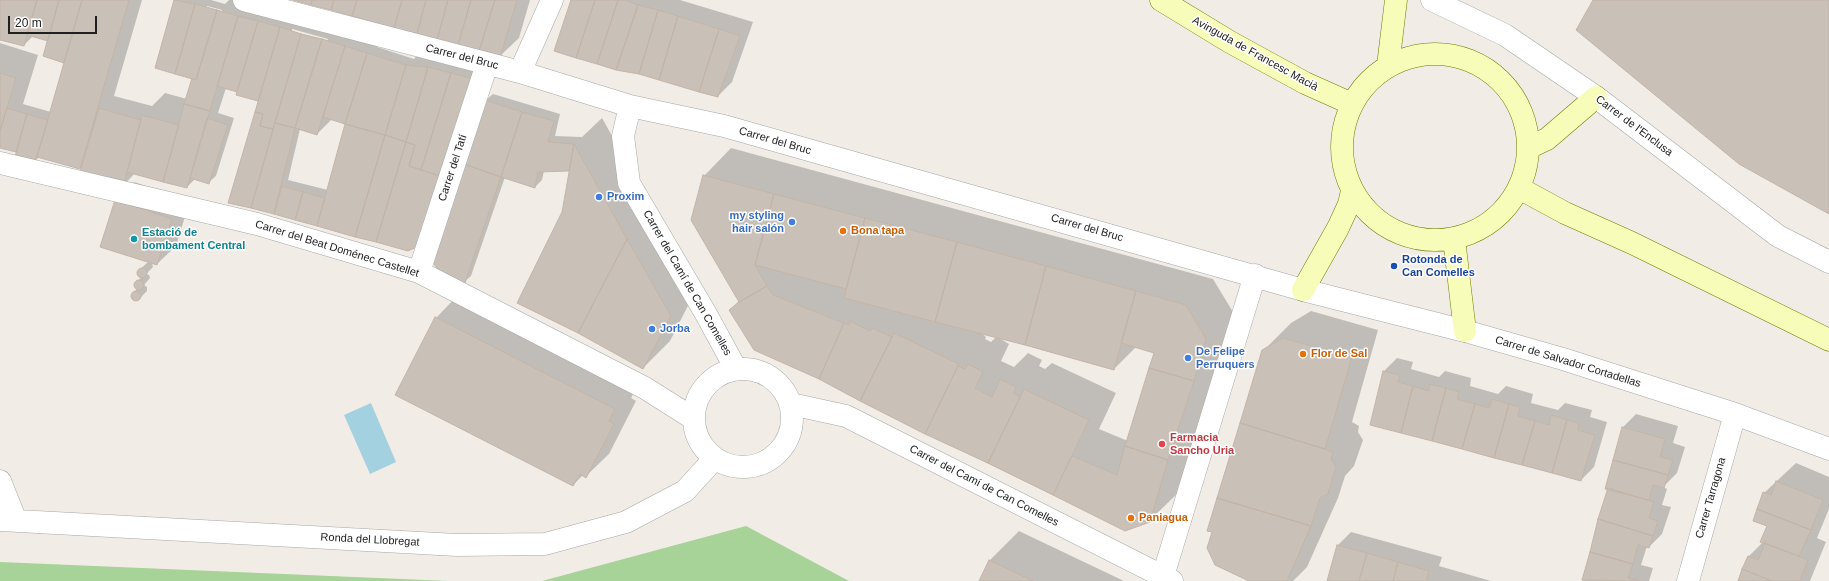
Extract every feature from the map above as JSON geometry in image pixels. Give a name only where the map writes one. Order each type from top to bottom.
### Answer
[{"type":"street","name":"Carrer del Bruc","points":[[244,0],[520,72],[630,106],[724,126],[1255,275],[1303,290]]},
{"type":"street","points":[[520,72],[552,0]]},
{"type":"street","name":"Avinguda de Francesc Macià","points":[[1161,0],[1230,42],[1305,83],[1352,104]]},
{"type":"street","points":[[1388,66],[1396,0]]},
{"type":"street","name":"Carrer de l'Enclusa","points":[[1432,0],[1504,34],[1596,97],[1778,236],[1829,262]]},
{"type":"street","points":[[1443,54],[1470,60],[1494,74],[1513,95],[1525,120],[1528,148],[1526,168],[1519,188],[1503,211],[1481,229],[1454,239],[1430,241],[1406,237],[1384,226],[1365,211],[1352,191],[1342,162],[1342,132],[1352,104],[1362,89],[1374,76],[1388,66],[1415,56],[1443,54]]},
{"type":"street","name":"Carrer del Tatí","points":[[419,272],[487,64]]},
{"type":"street","points":[[1528,148],[1546,139],[1596,97]]},
{"type":"street","name":"Carrer del Camí de Can Comelles","points":[[630,106],[623,136],[629,183],[706,314],[736,369]]},
{"type":"street","name":"Carrer del Beat Doménec Castellet","points":[[0,163],[257,224],[419,272],[645,388],[694,419]]},
{"type":"street","points":[[1519,188],[1564,213],[1632,243],[1829,340]]},
{"type":"street","points":[[1303,290],[1338,228],[1349,204],[1352,191]]},
{"type":"street","points":[[1454,239],[1465,332]]},
{"type":"street","points":[[1168,579],[1255,275]]},
{"type":"street","name":"Carrer de Salvador Cortadellas","points":[[1303,290],[1465,332],[1563,360],[1735,414],[1829,449]]},
{"type":"street","points":[[736,369],[754,370],[770,376],[783,388],[790,404],[792,419],[790,434],[782,447],[772,458],[758,464],[743,467],[728,464],[715,458],[706,450],[695,430],[694,419],[697,401],[706,386],[719,375],[736,369]]},
{"type":"street","name":"Carrer del Camí de Can Comelles","points":[[790,404],[846,416],[1168,579]]},
{"type":"street","name":"Carrer Tarragona","points":[[1688,581],[1735,414]]},
{"type":"street","name":"Ronda del Llobregat","points":[[8,521],[458,545],[545,544],[626,522],[685,491],[715,458]]},
{"type":"street","points":[[0,481],[8,521]]},
{"type":"green space","points":[[746,526],[849,581],[542,581]]},
{"type":"green space","points":[[0,562],[449,581],[0,581]]},
{"type":"water","points":[[371,403],[396,462],[370,474],[344,415]]},
{"type":"building","points":[[0,0],[37,0],[24,46],[0,40]]},
{"type":"building","points":[[37,0],[59,0],[48,41],[27,35]]},
{"type":"building","points":[[59,0],[82,0],[64,63],[43,56]]},
{"type":"building","points":[[82,0],[129,0],[80,169],[37,157]]},
{"type":"building","points":[[174,0],[195,4],[175,74],[155,68]]},
{"type":"building","points":[[293,0],[312,0],[311,5]]},
{"type":"building","points":[[312,0],[334,0],[331,10],[311,5]]},
{"type":"building","points":[[334,0],[357,0],[352,16],[331,10]]},
{"type":"building","points":[[357,0],[402,0],[394,28],[352,16]]},
{"type":"building","points":[[402,0],[426,0],[417,34],[394,28]]},
{"type":"building","points":[[426,0],[448,0],[437,40],[417,34]]},
{"type":"building","points":[[448,0],[471,0],[458,45],[437,40]]},
{"type":"building","points":[[471,0],[495,0],[479,51],[458,45]]},
{"type":"building","points":[[495,0],[517,0],[500,58],[479,51]]},
{"type":"building","points":[[571,0],[595,0],[576,58],[554,51]]},
{"type":"building","points":[[595,0],[618,0],[597,64],[576,58]]},
{"type":"building","points":[[618,0],[625,0],[638,5],[616,70],[597,64]]},
{"type":"building","points":[[1593,0],[1829,0],[1829,214],[1739,164],[1576,30]]},
{"type":"building","points":[[195,4],[217,10],[196,80],[175,74]]},
{"type":"building","points":[[638,5],[658,10],[639,74],[616,70]]},
{"type":"building","points":[[217,10],[238,16],[210,111],[184,104],[192,78],[196,80]]},
{"type":"building","points":[[658,10],[678,16],[659,80],[639,74]]},
{"type":"building","points":[[238,16],[258,21],[237,92],[217,86]]},
{"type":"building","points":[[678,16],[719,29],[699,92],[659,80]]},
{"type":"building","points":[[258,21],[280,27],[258,101],[236,95]]},
{"type":"building","points":[[280,27],[301,34],[273,129],[260,126],[263,114],[255,112]]},
{"type":"building","points":[[719,29],[740,36],[718,97],[699,92]]},
{"type":"building","points":[[301,34],[322,39],[295,128],[275,123]]},
{"type":"building","points":[[322,39],[345,46],[317,135],[295,128]]},
{"type":"building","points":[[345,46],[367,53],[345,124],[323,117]]},
{"type":"building","points":[[367,53],[406,65],[385,135],[345,124]]},
{"type":"building","points":[[406,65],[428,67],[406,142],[385,135]]},
{"type":"building","points":[[428,67],[451,73],[421,170],[409,166],[415,145],[406,142]]},
{"type":"building","points":[[0,73],[16,78],[0,131]]},
{"type":"building","points":[[451,73],[474,79],[443,177],[421,170]]},
{"type":"building","points":[[485,100],[522,112],[501,177],[464,164]]},
{"type":"building","points":[[184,104],[210,111],[187,188],[163,182]]},
{"type":"building","points":[[7,108],[27,114],[16,152],[0,148],[0,131]]},
{"type":"building","points":[[99,108],[141,120],[123,187],[79,175]]},
{"type":"building","points":[[255,112],[263,114],[260,126],[273,129],[251,208],[228,203]]},
{"type":"building","points":[[522,112],[554,121],[548,142],[574,144],[569,171],[538,172],[535,188],[501,177]]},
{"type":"building","points":[[27,114],[48,120],[35,162],[15,157]]},
{"type":"building","points":[[142,115],[179,125],[163,182],[127,172]]},
{"type":"building","points":[[207,118],[228,125],[209,184],[190,178]]},
{"type":"building","points":[[275,123],[295,128],[274,214],[251,208]]},
{"type":"building","points":[[345,124],[385,135],[355,237],[317,226]]},
{"type":"building","points":[[385,135],[406,142],[376,242],[355,237]]},
{"type":"building","points":[[406,142],[415,145],[409,166],[443,177],[421,245],[408,251],[376,242]]},
{"type":"building","points":[[574,144],[627,239],[578,333],[517,303],[562,212]]},
{"type":"building","points":[[464,164],[501,177],[465,283],[443,276],[431,260]]},
{"type":"building","points":[[703,175],[774,194],[755,265],[767,286],[739,302],[691,220]]},
{"type":"building","points":[[282,186],[303,192],[295,220],[274,214]]},
{"type":"building","points":[[303,192],[325,198],[317,226],[295,220]]},
{"type":"building","points":[[774,194],[865,218],[846,289],[755,265]]},
{"type":"building","name":"Estació de bombament Central","points":[[115,200],[172,219],[157,265],[100,247]]},
{"type":"building","points":[[865,218],[957,242],[935,322],[844,298]]},
{"type":"building","points":[[627,239],[671,316],[643,369],[578,333]]},
{"type":"building","points":[[957,242],[1046,266],[1025,345],[935,322]]},
{"type":"building","points":[[1046,266],[1136,291],[1114,370],[1025,345]]},
{"type":"building","points":[[140,268],[144,268],[146,269],[146,277],[140,278],[137,275],[137,271]]},
{"type":"building","points":[[137,280],[141,280],[143,281],[143,289],[137,290],[134,287],[134,283]]},
{"type":"building","points":[[767,286],[773,295],[844,323],[819,379],[754,350],[729,310],[739,302]]},
{"type":"building","points":[[134,291],[138,291],[140,292],[140,300],[134,301],[131,298],[131,294]]},
{"type":"building","points":[[1136,291],[1186,305],[1206,339],[1194,381],[1149,368],[1154,353],[1121,343]]},
{"type":"building","points":[[435,317],[615,409],[609,421],[614,424],[586,478],[580,474],[573,486],[395,395]]},
{"type":"building","points":[[850,321],[870,331],[872,328],[892,337],[860,401],[819,379],[844,323],[849,325]]},
{"type":"building","points":[[894,333],[959,364],[925,434],[860,401]]},
{"type":"building","points":[[1283,338],[1352,357],[1325,449],[1240,423],[1262,350]]},
{"type":"building","points":[[968,364],[983,372],[975,388],[992,397],[1000,379],[1016,387],[1013,393],[1020,397],[988,463],[925,434],[958,366],[965,369]]},
{"type":"building","points":[[1149,368],[1194,381],[1168,460],[1125,446]]},
{"type":"building","points":[[1383,371],[1400,375],[1398,382],[1413,386],[1401,433],[1370,425]]},
{"type":"building","points":[[1430,384],[1446,388],[1432,441],[1401,433],[1413,386],[1428,391]]},
{"type":"building","points":[[1446,388],[1459,392],[1457,399],[1475,404],[1462,449],[1432,441]]},
{"type":"building","points":[[1024,389],[1089,420],[1053,495],[988,463]]},
{"type":"building","points":[[1492,399],[1509,404],[1494,458],[1462,449],[1475,404],[1489,408]]},
{"type":"building","points":[[1509,404],[1520,407],[1518,416],[1535,421],[1522,465],[1494,458]]},
{"type":"building","points":[[1551,415],[1567,420],[1552,473],[1522,465],[1535,421],[1549,425]]},
{"type":"building","points":[[1567,420],[1579,423],[1578,430],[1595,435],[1581,481],[1552,473]]},
{"type":"building","points":[[1240,423],[1325,449],[1333,453],[1331,459],[1336,467],[1328,494],[1320,498],[1311,526],[1217,498]]},
{"type":"building","points":[[1622,427],[1665,439],[1660,457],[1673,460],[1668,475],[1613,460]]},
{"type":"building","points":[[1125,446],[1168,460],[1150,522],[1125,531],[1053,495],[1072,456],[1117,475]]},
{"type":"building","points":[[1613,460],[1668,475],[1664,488],[1653,485],[1649,500],[1605,489]]},
{"type":"building","points":[[1776,481],[1823,500],[1811,530],[1757,509],[1763,492],[1771,495]]},
{"type":"building","points":[[1608,488],[1654,502],[1649,518],[1658,521],[1653,536],[1598,519]]},
{"type":"building","points":[[1217,498],[1311,526],[1287,581],[1249,581],[1215,565],[1207,548],[1212,532],[1207,531]]},
{"type":"building","points":[[1757,509],[1811,530],[1799,556],[1760,542],[1767,526],[1753,521]]},
{"type":"building","points":[[1598,519],[1653,536],[1649,548],[1638,545],[1633,564],[1590,552]]},
{"type":"building","points":[[1765,543],[1808,560],[1800,581],[1772,581],[1742,569],[1748,556],[1758,560]]},
{"type":"building","points":[[1337,545],[1367,553],[1359,581],[1327,581]]},
{"type":"building","points":[[1590,552],[1633,564],[1628,578],[1640,581],[1582,580]]},
{"type":"building","points":[[1367,553],[1398,562],[1393,581],[1359,581]]},
{"type":"building","points":[[989,560],[1033,581],[979,581]]},
{"type":"building","points":[[1398,562],[1429,571],[1426,581],[1393,581]]},
{"type":"building","points":[[1742,569],[1772,581],[1738,581]]},
{"type":"place","name":"Proxim","points":[[599,197]]},
{"type":"place","name":"my styling hair salón","points":[[792,222]]},
{"type":"place","name":"Bona tapa","points":[[843,231]]},
{"type":"place","name":"Estació de bombament Central","points":[[134,239]]},
{"type":"place","name":"Rotonda de Can Comelles","points":[[1394,266]]},
{"type":"place","name":"Jorba","points":[[652,329]]},
{"type":"place","name":"Flor de Sal","points":[[1303,354]]},
{"type":"place","name":"De Felipe Perruquers","points":[[1188,358]]},
{"type":"place","name":"Farmacia Sancho Uria","points":[[1162,444]]},
{"type":"place","name":"Paniagua","points":[[1131,518]]}]
